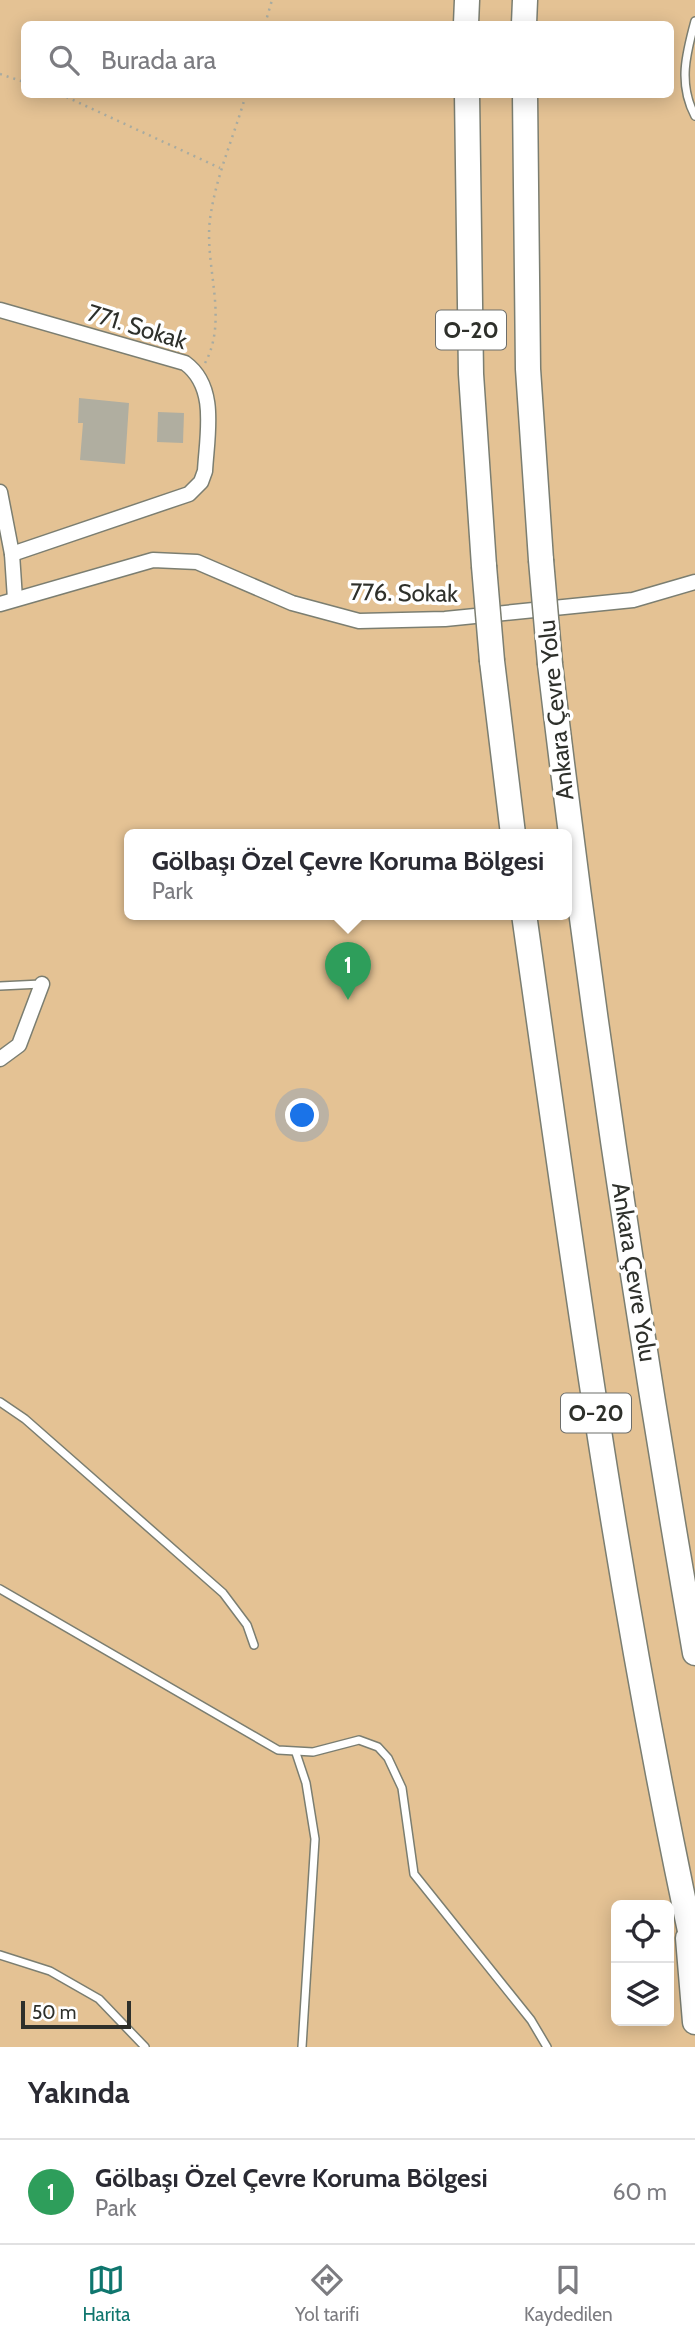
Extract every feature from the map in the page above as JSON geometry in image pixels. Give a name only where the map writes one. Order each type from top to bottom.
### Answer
[{"type":"highway","points":[[466,21],[467,0]]},
{"type":"highway","points":[[524,0],[524,21]]},
{"type":"highway","name":"O-20","points":[[467,98],[471,374],[492,661],[512,829]]},
{"type":"highway","name":"Ankara Çevre Yolu","points":[[525,98],[528,369],[550,664],[569,829]]},
{"type":"highway","name":"Ankara Çevre Yolu","points":[[572,849],[626,1222],[695,1653]]},
{"type":"highway","name":"O-20","points":[[525,920],[611,1513],[636,1664],[695,1954]]},
{"type":"highway","points":[[685,1909],[695,2022]]},
{"type":"street","name":"771. Sokak","points":[[0,310],[185,363],[199,375],[206,393],[205,471],[197,487],[183,498],[12,554]]},
{"type":"street","points":[[0,492],[12,554],[15,599]]},
{"type":"street","name":"776. Sokak","points":[[0,604],[153,560],[197,562],[292,603],[359,621],[445,619],[633,600],[695,582]]},
{"type":"street","points":[[0,1059],[19,1045],[42,984]]},
{"type":"lane","points":[[695,21],[684,72],[688,99],[695,116]]},
{"type":"lane","points":[[0,986],[42,984]]},
{"type":"lane","points":[[0,1402],[25,1419],[223,1593],[247,1625],[254,1645]]},
{"type":"lane","points":[[0,1588],[278,1750],[313,1752],[359,1740],[378,1747],[388,1758],[402,1788],[414,1874],[531,2020],[547,2047]]},
{"type":"lane","points":[[296,1753],[306,1783],[315,1839],[302,2047]]},
{"type":"lane","points":[[0,1955],[50,1971],[99,1998],[145,2047]]},
{"type":"path","points":[[265,21],[272,0]]},
{"type":"path","points":[[0,74],[21,81]]},
{"type":"path","points":[[69,98],[220,167]]},
{"type":"path","points":[[199,375],[209,356],[215,327],[208,234],[220,167],[236,130],[245,98]]},
{"type":"shaded area","points":[[0,0],[695,0],[695,2047],[0,2047]]},
{"type":"building","points":[[79,398],[129,403],[125,464],[80,460],[83,423],[78,423]]},
{"type":"building","points":[[158,412],[184,413],[183,443],[157,442]]},
{"type":"place","name":"Gölbaşı Özel Çevre Koruma Bölgesi","points":[[348,1000]]}]
